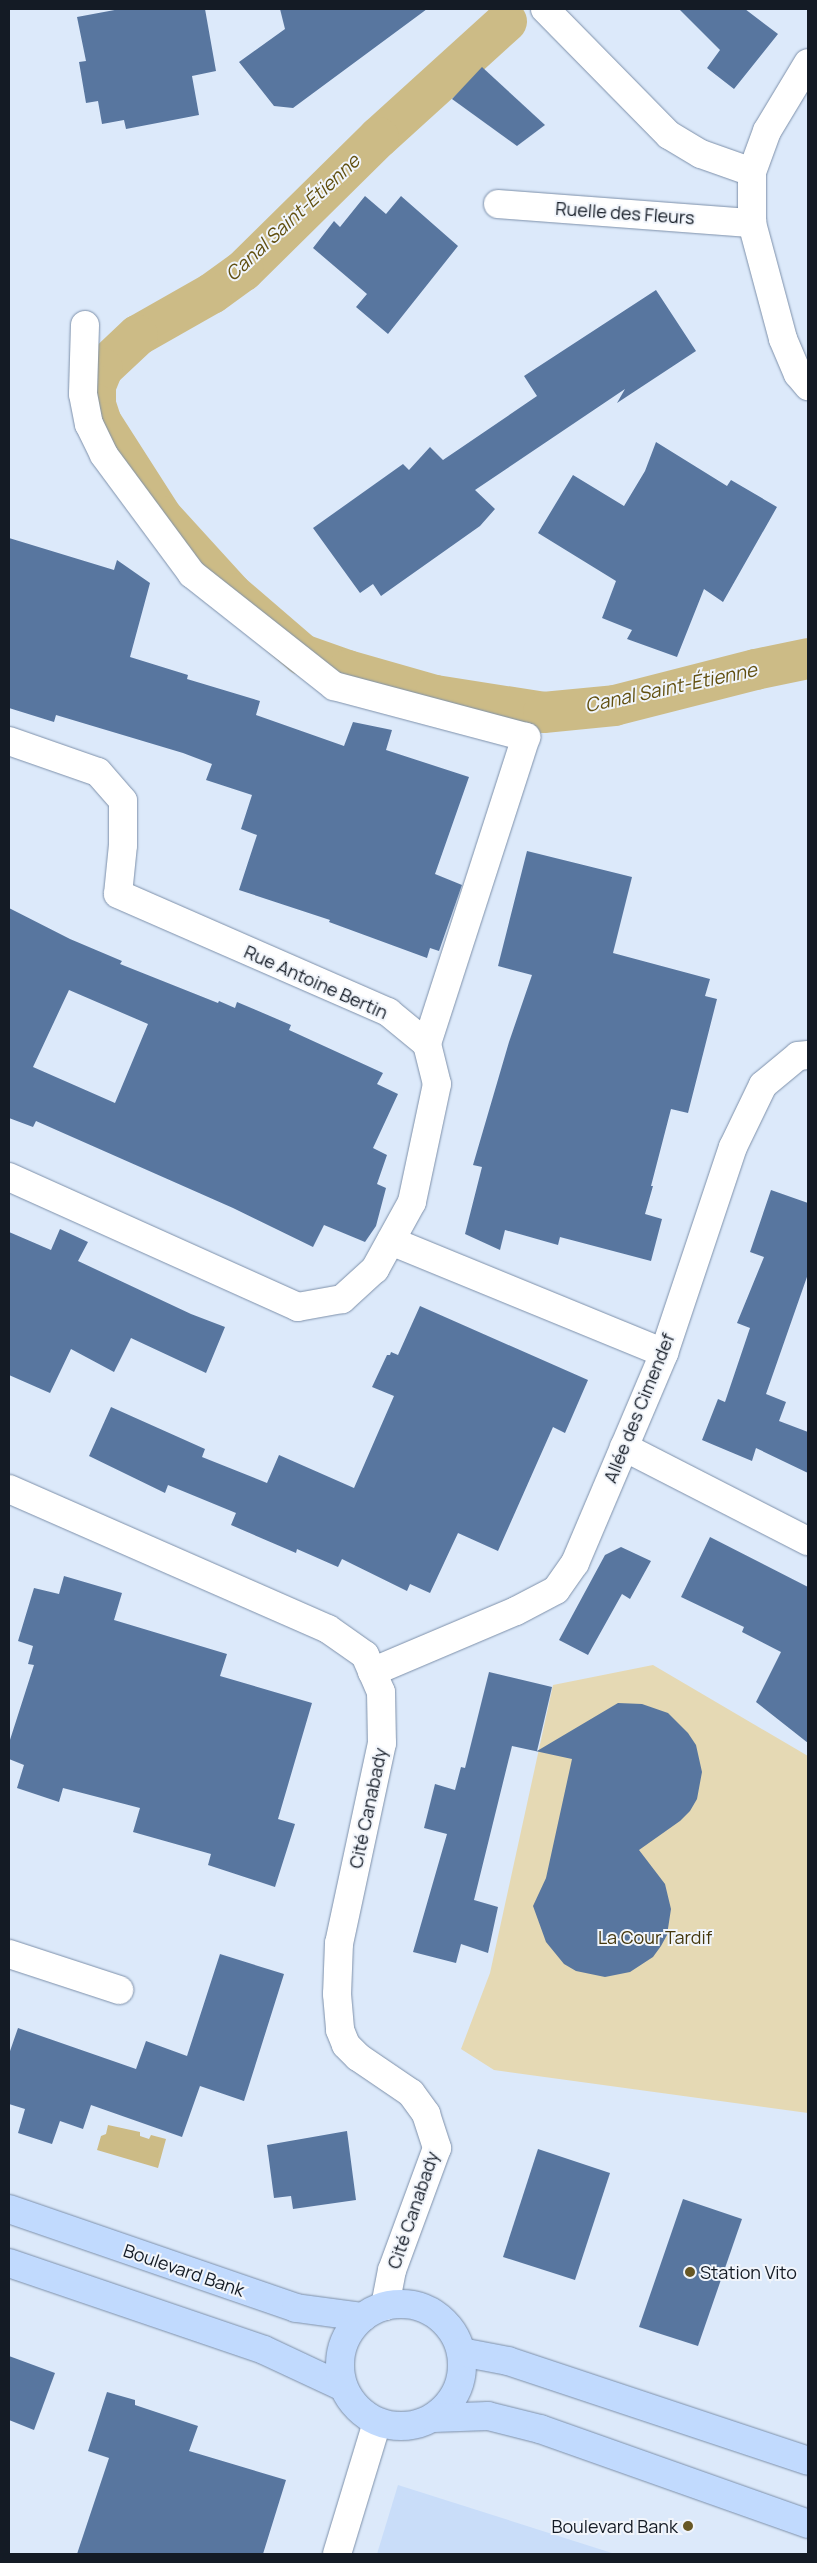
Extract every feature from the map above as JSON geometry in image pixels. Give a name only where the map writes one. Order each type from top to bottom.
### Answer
[{"type":"main road","name":"Boulevard Bank","points":[[9,2209],[296,2308],[374,2312]]},
{"type":"main road","points":[[9,2263],[264,2350],[343,2387]]},
{"type":"main road","points":[[433,2418],[447,2406],[457,2389],[462,2371],[461,2352],[453,2333],[440,2318],[423,2308],[404,2304],[374,2312],[350,2331],[342,2348],[339,2368],[343,2387],[351,2402],[362,2413],[377,2422],[396,2426],[415,2425],[433,2418],[488,2416],[540,2429],[808,2524]]},
{"type":"main road","points":[[461,2352],[508,2361],[808,2461]]},
{"type":"street","points":[[545,9],[668,135],[701,154],[752,172]]},
{"type":"street","points":[[808,63],[767,132],[752,172],[752,223],[783,339],[798,374],[808,386]]},
{"type":"street","name":"Ruelle des Fleurs","points":[[498,204],[752,223]]},
{"type":"street","points":[[9,1177],[298,1308],[342,1299],[375,1269],[412,1202],[437,1084],[427,1044],[526,738],[334,686],[192,574],[104,455],[89,424],[83,394],[85,325]]},
{"type":"street","name":"Rue Antoine Bertin","points":[[9,741],[98,772],[123,801],[123,845],[118,894],[388,1012],[427,1044]]},
{"type":"street","name":"Allée des Cimendef","points":[[372,1672],[516,1610],[556,1590],[575,1563],[664,1353],[733,1148],[763,1085],[798,1056],[808,1055]]},
{"type":"street","points":[[391,1241],[664,1353]]},
{"type":"street","points":[[624,1446],[808,1542]]},
{"type":"street","name":"Cité Canabady","points":[[9,1489],[328,1629],[365,1655],[381,1692],[382,1743],[339,1943],[337,1994],[340,2030],[346,2045],[358,2057],[411,2093],[426,2114],[437,2148],[392,2270],[374,2312]]},
{"type":"street","points":[[9,1954],[119,1990]]},
{"type":"street","points":[[337,2554],[377,2422]]},
{"type":"shaded area","points":[[108,2125],[140,2132],[140,2136],[149,2139],[151,2135],[166,2139],[158,2168],[97,2150],[101,2136],[106,2134]]},
{"type":"shaded area","points":[[398,2485],[615,2554],[377,2554]]},
{"type":"green space","name":"La Cour Tardif","points":[[653,1665],[808,1756],[808,2113],[494,2070],[461,2049],[490,1973],[553,1685]]},
{"type":"building","points":[[120,9],[205,9],[216,71],[192,76],[199,115],[126,129],[124,120],[102,124],[98,101],[86,103],[79,62],[86,61],[77,17]]},
{"type":"building","points":[[280,9],[427,9],[293,108],[274,106],[239,62],[285,29]]},
{"type":"building","points":[[679,9],[745,9],[778,34],[734,89],[707,68],[720,50]]},
{"type":"building","points":[[482,67],[545,125],[517,146],[452,99]]},
{"type":"building","points":[[365,196],[386,214],[401,196],[458,246],[388,334],[356,307],[367,294],[313,248],[334,221],[340,227]]},
{"type":"building","points":[[656,290],[696,351],[617,403],[625,389],[475,490],[495,509],[480,526],[381,596],[373,584],[360,593],[313,528],[403,464],[409,470],[430,447],[443,460],[537,396],[524,376]]},
{"type":"building","points":[[656,442],[727,486],[731,480],[777,507],[723,602],[704,589],[677,657],[627,639],[632,630],[602,618],[616,581],[538,533],[573,475],[624,506],[645,471]]},
{"type":"building","points":[[9,538],[114,570],[117,560],[150,583],[130,657],[188,675],[187,679],[260,701],[256,715],[344,746],[353,722],[392,730],[386,750],[469,777],[435,874],[462,885],[439,951],[430,948],[427,958],[329,922],[330,920],[239,890],[257,835],[241,829],[252,795],[206,780],[212,764],[183,753],[56,715],[54,722],[9,708]]},
{"type":"building","points":[[527,851],[632,877],[613,953],[710,979],[705,996],[717,999],[688,1113],[671,1109],[651,1186],[653,1186],[645,1214],[662,1219],[651,1261],[560,1237],[558,1245],[505,1230],[500,1250],[465,1234],[482,1167],[473,1165],[509,1042],[532,975],[498,966]]},
{"type":"building","points":[[9,908],[70,939],[122,961],[120,964],[218,1003],[219,1001],[235,1008],[237,1002],[291,1025],[289,1030],[383,1073],[377,1084],[398,1094],[373,1148],[387,1155],[377,1184],[386,1188],[376,1226],[365,1242],[324,1225],[313,1247],[233,1208],[36,1121],[33,1127],[9,1118]],"holes":[[[69,990],[148,1024],[115,1103],[33,1067]]]},
{"type":"building","points":[[771,1190],[808,1203],[808,1274],[766,1394],[786,1402],[779,1421],[808,1432],[808,1473],[756,1448],[752,1461],[702,1440],[718,1399],[725,1402],[750,1328],[737,1323],[764,1257],[750,1252]]},
{"type":"building","points":[[60,1229],[88,1242],[78,1261],[191,1314],[225,1327],[206,1373],[131,1338],[114,1372],[71,1349],[50,1393],[9,1375],[9,1232],[51,1250]]},
{"type":"building","points":[[420,1306],[588,1380],[565,1433],[553,1427],[498,1551],[458,1533],[430,1593],[410,1584],[407,1591],[342,1559],[338,1567],[297,1549],[296,1553],[231,1525],[236,1513],[168,1485],[165,1493],[89,1456],[111,1407],[205,1449],[202,1457],[267,1483],[279,1455],[354,1488],[394,1396],[372,1387],[387,1355],[390,1355],[391,1352],[398,1355]]},
{"type":"building","points":[[710,1537],[808,1587],[808,1743],[756,1702],[781,1652],[742,1632],[744,1627],[681,1597]]},
{"type":"building","points":[[621,1547],[651,1561],[630,1599],[622,1594],[588,1655],[559,1640],[605,1555]]},
{"type":"building","points":[[64,1576],[122,1593],[114,1620],[227,1654],[220,1676],[312,1703],[278,1819],[295,1824],[275,1887],[208,1865],[211,1854],[133,1832],[140,1808],[63,1788],[59,1802],[17,1788],[24,1765],[9,1759],[9,1743],[34,1665],[28,1664],[33,1646],[18,1641],[34,1588],[59,1594]]},
{"type":"building","points":[[489,1672],[552,1687],[537,1751],[618,1703],[642,1704],[668,1713],[688,1733],[696,1745],[702,1772],[697,1799],[690,1811],[680,1821],[639,1850],[665,1884],[671,1909],[667,1935],[661,1946],[653,1957],[630,1972],[605,1977],[576,1971],[564,1964],[546,1942],[533,1906],[546,1878],[572,1759],[512,1746],[474,1900],[498,1907],[488,1953],[461,1944],[456,1963],[413,1952],[447,1834],[424,1828],[435,1784],[455,1790],[461,1767],[465,1768]]},
{"type":"building","points":[[220,1954],[284,1974],[244,2101],[200,2086],[182,2137],[91,2105],[83,2129],[60,2121],[52,2144],[18,2133],[25,2109],[9,2104],[9,2054],[18,2028],[136,2069],[146,2041],[187,2056]]},
{"type":"building","points":[[347,2131],[356,2200],[293,2209],[291,2196],[274,2198],[267,2145]]},
{"type":"building","points":[[538,2149],[610,2173],[575,2280],[503,2257]]},
{"type":"building","points":[[683,2199],[742,2219],[698,2346],[639,2327]]},
{"type":"building","points":[[9,2356],[55,2373],[34,2430],[9,2420]]},
{"type":"building","points":[[107,2392],[135,2400],[135,2405],[198,2426],[189,2451],[286,2480],[263,2554],[77,2554],[109,2458],[88,2451]]},
{"type":"waterway","name":"Canal Saint-Étienne","points":[[506,21],[378,137],[243,270],[211,293],[137,335],[102,368],[95,385],[95,404],[101,422],[161,516],[231,593],[302,654],[347,670],[435,695],[543,712],[614,705],[755,669],[808,658]]},
{"type":"place","name":"Station Vito","points":[[690,2272]]},
{"type":"place","name":"Boulevard Bank","points":[[688,2526]]}]
